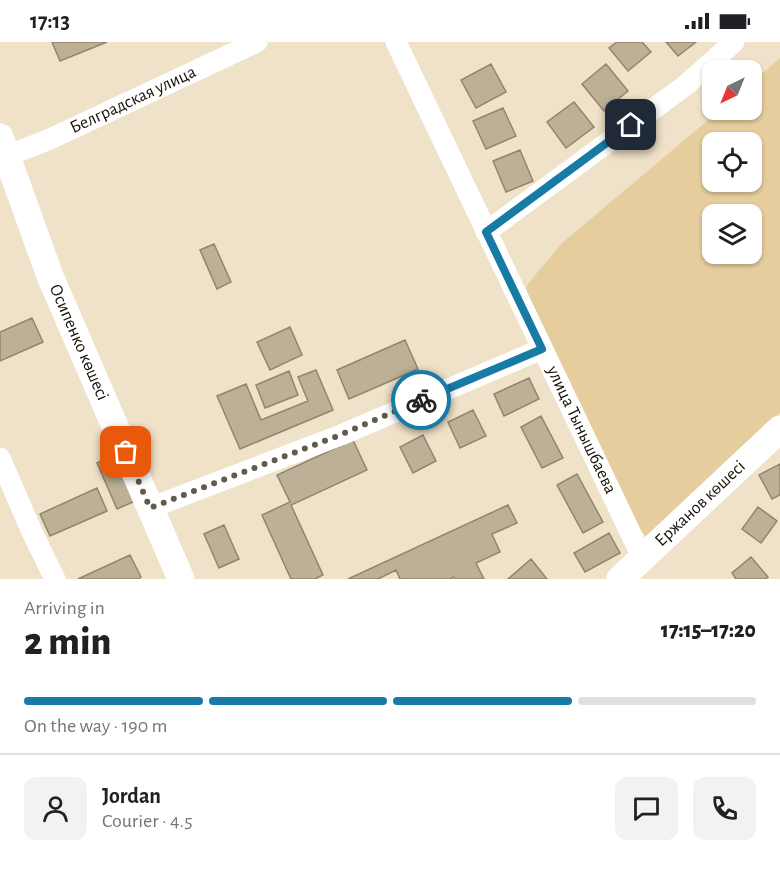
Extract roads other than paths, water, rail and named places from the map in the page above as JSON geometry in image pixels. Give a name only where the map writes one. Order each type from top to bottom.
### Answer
[{"type":"main road","name":"Осипенко көшесі","points":[[3,147],[50,276],[181,579]]},
{"type":"main road","name":"Ержанов көшесі","points":[[632,572],[780,429]]},
{"type":"street","name":"Белградская улица","points":[[3,147],[50,139],[257,42]]},
{"type":"street","name":"улица Тынышбаева","points":[[396,42],[542,349],[632,572]]},
{"type":"street","points":[[486,232],[686,85],[734,42]]},
{"type":"street","points":[[150,508],[340,435],[542,349]]},
{"type":"street","points":[[0,458],[55,579]]}]
